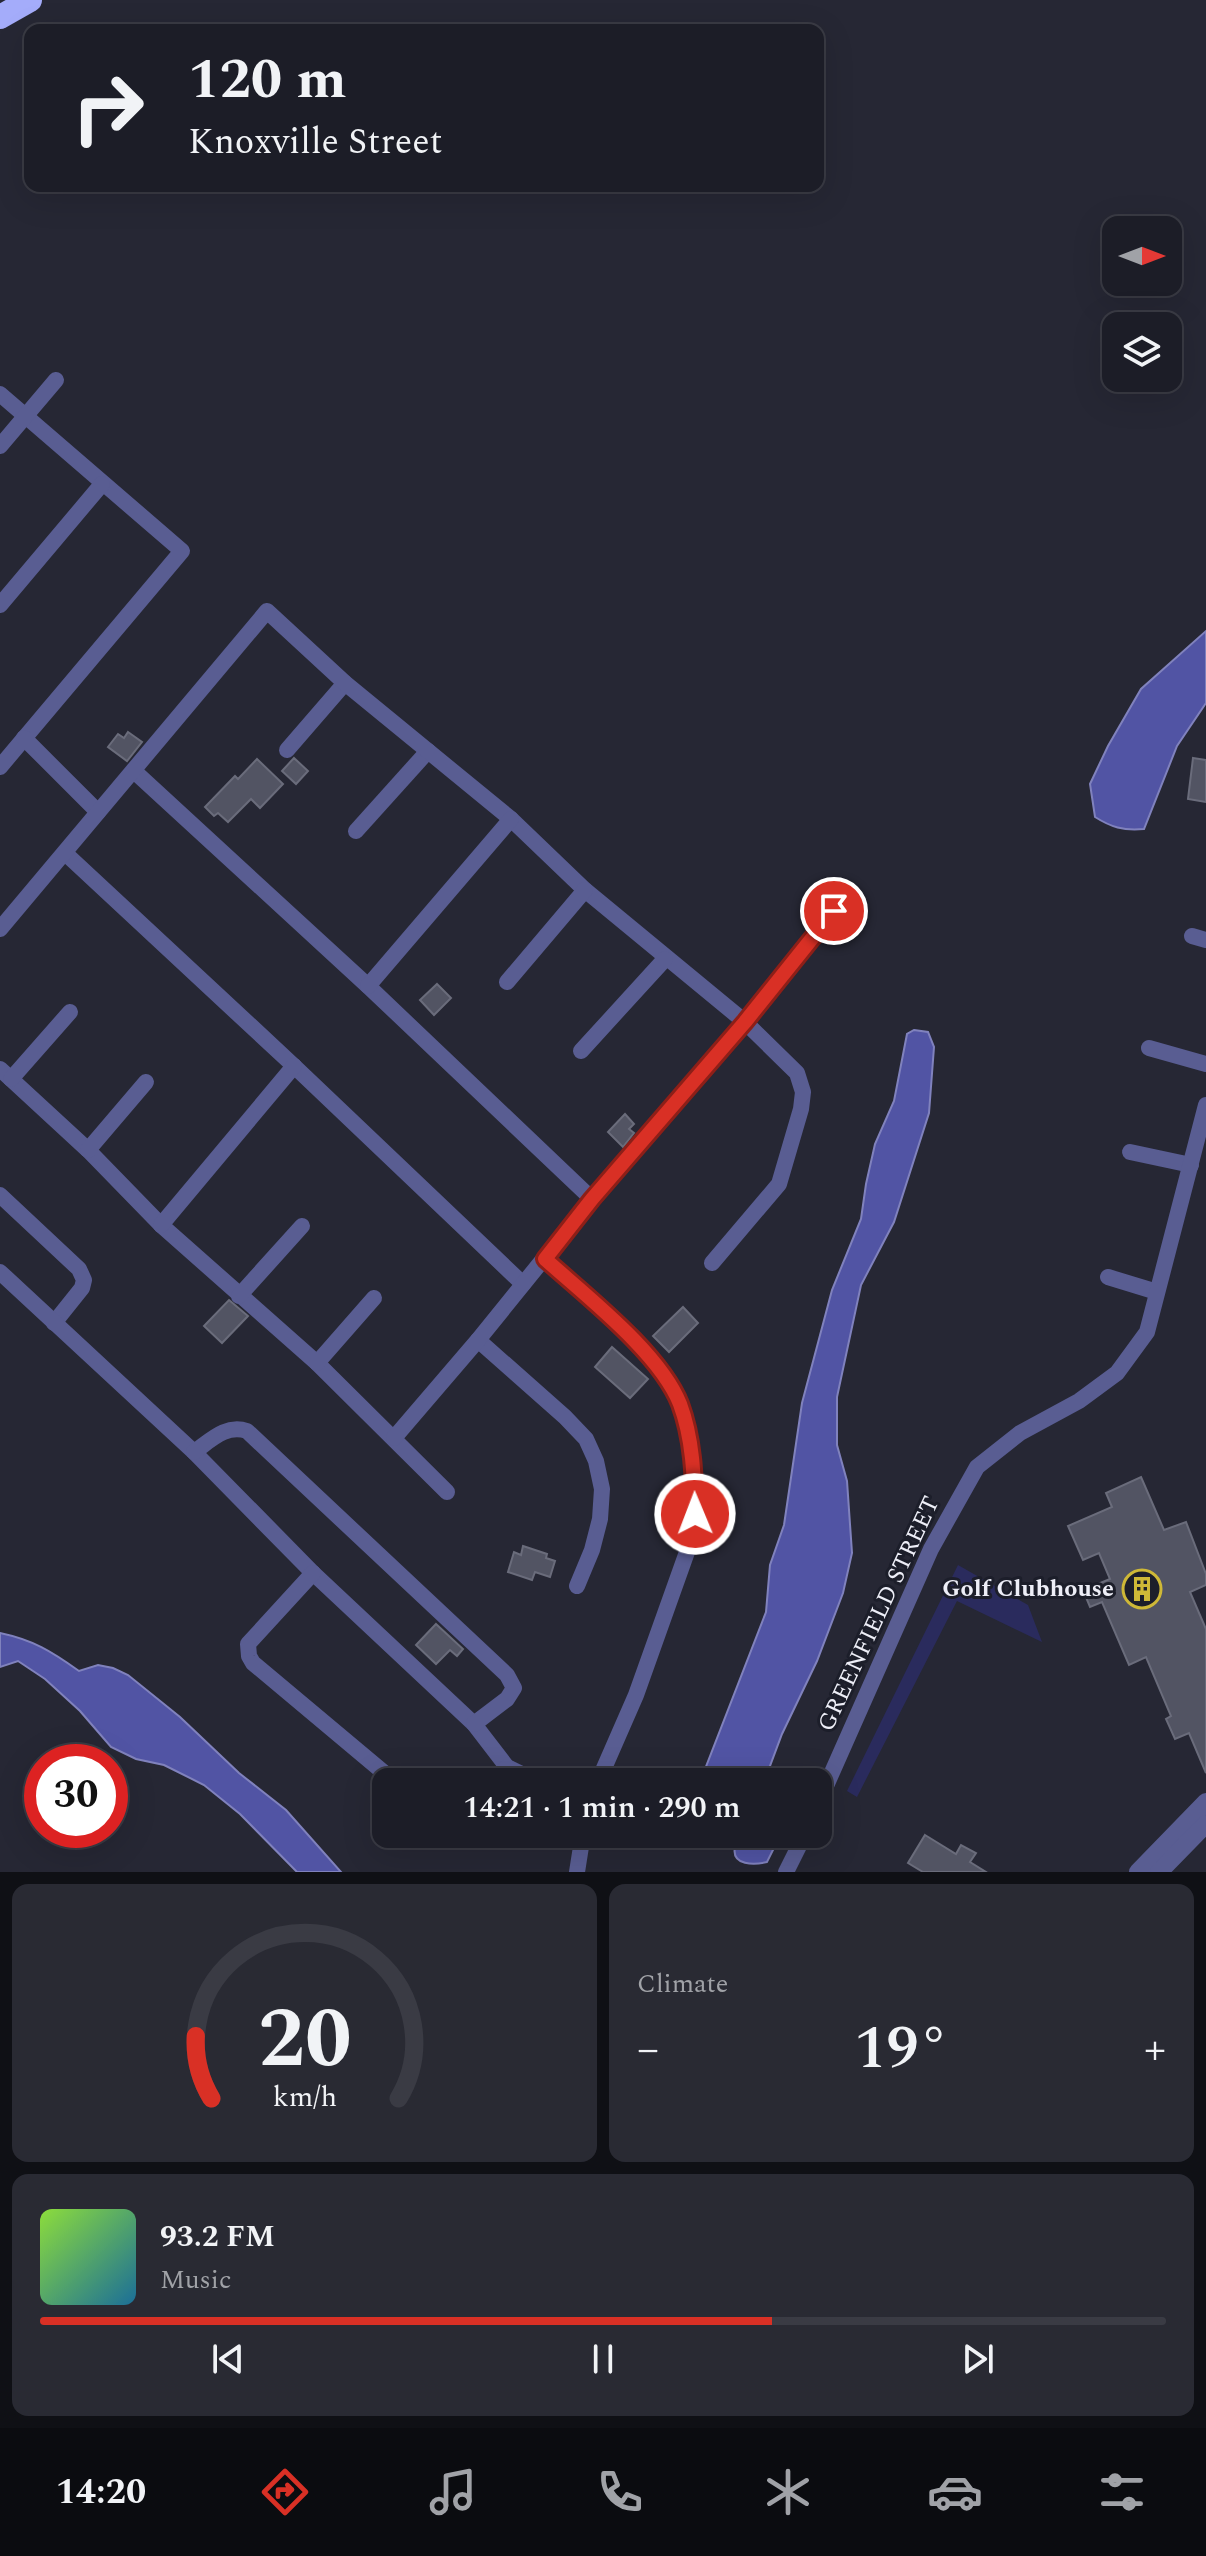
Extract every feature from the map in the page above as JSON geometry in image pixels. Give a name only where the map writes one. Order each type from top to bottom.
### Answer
[{"type":"highway","points":[[0,17],[30,0]]},
{"type":"street","points":[[0,446],[56,380]]},
{"type":"street","points":[[0,394],[182,551],[0,767]]},
{"type":"street","points":[[0,605],[102,484]]},
{"type":"street","points":[[0,929],[267,611],[345,683],[511,819],[585,890],[665,959],[745,1022],[797,1073],[803,1092],[801,1109],[779,1184],[712,1263]]},
{"type":"street","points":[[287,750],[345,683]]},
{"type":"street","points":[[24,738],[98,812]]},
{"type":"street","points":[[356,831],[428,751]]},
{"type":"street","points":[[134,771],[368,986],[592,1199]]},
{"type":"street","points":[[368,986],[511,819]]},
{"type":"street","points":[[65,853],[523,1284]]},
{"type":"street","points":[[507,982],[585,890]]},
{"type":"street","points":[[394,1438],[592,1199],[745,1022],[834,911]]},
{"type":"street","points":[[581,1051],[665,959]]},
{"type":"street","points":[[70,1012],[6,1074],[88,1150],[161,1225],[317,1363],[447,1492]]},
{"type":"street","points":[[1149,1048],[1206,1064]]},
{"type":"street","points":[[161,1225],[294,1066]]},
{"type":"street","points":[[88,1150],[146,1082]]},
{"type":"street","name":"GREENFIELD STREET","points":[[832,1772],[931,1549],[977,1467],[1020,1433],[1079,1401],[1117,1373],[1147,1332],[1206,1105]]},
{"type":"street","points":[[1130,1152],[1191,1165]]},
{"type":"street","points":[[0,1195],[79,1269],[84,1280],[82,1288],[54,1323]]},
{"type":"street","points":[[239,1296],[302,1226]]},
{"type":"street","points":[[545,1259],[659,1367],[679,1402],[690,1438],[695,1514],[687,1552],[636,1695],[604,1768]]},
{"type":"street","points":[[0,1272],[194,1452],[313,1573],[474,1724],[507,1767]]},
{"type":"street","points":[[1108,1277],[1157,1292]]},
{"type":"street","points":[[317,1363],[374,1298]]},
{"type":"street","points":[[478,1340],[565,1417],[586,1439],[596,1461],[602,1489],[600,1519],[592,1550],[577,1586]]},
{"type":"street","points":[[194,1452],[226,1430],[237,1428],[247,1431],[507,1675],[514,1688],[507,1699],[474,1724]]},
{"type":"street","points":[[313,1573],[248,1644],[249,1656],[253,1663],[378,1768]]},
{"type":"street","points":[[1138,1872],[1206,1802]]},
{"type":"street","points":[[1159,1872],[1206,1824]]},
{"type":"street","points":[[577,1872],[581,1848]]},
{"type":"street","points":[[786,1872],[798,1848]]},
{"type":"shaded area","points":[[1206,631],[1206,703],[1177,746],[1144,829],[1123,829],[1095,817],[1090,784],[1141,689]]},
{"type":"shaded area","points":[[914,1030],[928,1032],[934,1047],[929,1113],[894,1222],[861,1285],[837,1397],[837,1445],[847,1481],[852,1553],[843,1593],[817,1661],[769,1768],[705,1768],[766,1612],[770,1565],[784,1525],[802,1403],[832,1290],[861,1219],[875,1144],[894,1101],[907,1034]]},
{"type":"shaded area","points":[[958,1565],[1028,1605],[1042,1642],[957,1601],[857,1797],[847,1791]]},
{"type":"shaded area","points":[[0,1633],[41,1647],[79,1671],[98,1665],[128,1675],[180,1717],[239,1773],[286,1810],[341,1872],[297,1872],[240,1814],[204,1785],[164,1765],[128,1755],[128,1744],[108,1744],[80,1711],[45,1679],[18,1661],[0,1667]]},
{"type":"shaded area","points":[[735,1848],[774,1848],[767,1862],[756,1864],[740,1861]]},
{"type":"building","points":[[128,732],[142,742],[127,761],[108,747],[118,734],[124,738]]},
{"type":"building","points":[[294,758],[308,771],[296,784],[282,771]]},
{"type":"building","points":[[1193,758],[1206,760],[1206,802],[1188,799]]},
{"type":"building","points":[[257,759],[283,784],[260,808],[251,799],[228,822],[218,813],[214,816],[205,807],[235,776],[238,779]]},
{"type":"building","points":[[437,984],[451,998],[434,1015],[420,1000]]},
{"type":"building","points":[[625,1114],[634,1124],[629,1129],[634,1133],[623,1147],[608,1132]]},
{"type":"building","points":[[229,1300],[248,1316],[222,1343],[204,1326]]},
{"type":"building","points":[[683,1307],[698,1323],[669,1352],[653,1336]]},
{"type":"building","points":[[612,1347],[648,1379],[630,1398],[595,1367]]},
{"type":"building","name":"Golf Clubhouse","points":[[1141,1477],[1164,1530],[1186,1522],[1206,1574],[1206,1585],[1190,1592],[1206,1629],[1206,1773],[1189,1733],[1175,1739],[1166,1719],[1171,1716],[1146,1657],[1129,1665],[1102,1602],[1090,1607],[1083,1590],[1110,1579],[1099,1553],[1083,1560],[1068,1526],[1112,1507],[1106,1493]]},
{"type":"building","points":[[523,1546],[547,1554],[546,1558],[555,1561],[550,1577],[535,1572],[532,1580],[508,1572],[514,1552],[521,1555]]},
{"type":"building","points":[[436,1624],[463,1649],[457,1656],[450,1650],[436,1664],[416,1645]]},
{"type":"building","points":[[925,1835],[956,1854],[961,1845],[976,1853],[970,1862],[986,1872],[923,1872],[908,1863]]},
{"type":"place","name":"Golf Clubhouse","points":[[1142,1589]]},
{"type":"route","points":[[695,1514],[690,1438],[679,1402],[659,1367],[545,1259],[592,1199],[745,1022],[834,911]]}]
